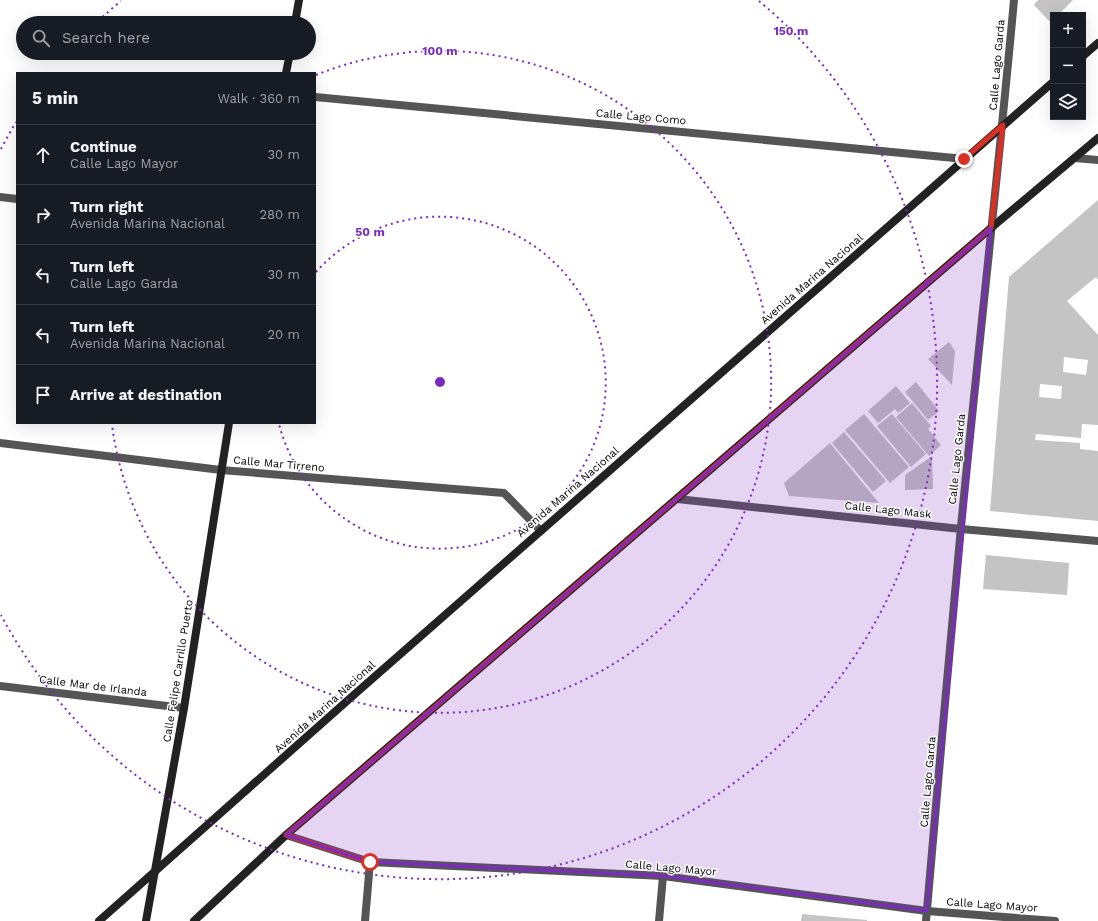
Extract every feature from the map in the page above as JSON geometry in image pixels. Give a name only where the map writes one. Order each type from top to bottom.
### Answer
[{"type":"main road","points":[[296,16],[299,0]]},
{"type":"main road","points":[[1086,53],[1098,43]]},
{"type":"main road","points":[[286,72],[289,60]]},
{"type":"main road","name":"Avenida Marina Nacional","points":[[99,921],[1051,84]]},
{"type":"main road","points":[[194,921],[286,835],[991,228],[1098,138]]},
{"type":"main road","name":"Calle Felipe Carrillo Puerto","points":[[146,921],[184,708],[228,424]]},
{"type":"street","name":"Calle Lago Garda","points":[[926,921],[961,529],[991,228],[1003,125],[1014,0]]},
{"type":"street","name":"Calle Lago Como","points":[[316,97],[964,159]]},
{"type":"street","points":[[1075,158],[1098,160]]},
{"type":"street","points":[[0,197],[16,199]]},
{"type":"street","name":"Calle Mar Tirreno","points":[[0,443],[221,470],[504,493],[541,531]]},
{"type":"street","name":"Calle Lago Mask","points":[[677,499],[961,529],[1098,541]]},
{"type":"street","name":"Calle Mar de Irlanda","points":[[0,686],[184,708]]},
{"type":"street","name":"Calle Lago Mayor","points":[[286,835],[370,862],[663,876],[927,911],[1055,921]]},
{"type":"street","points":[[364,921],[370,862]]},
{"type":"street","points":[[659,921],[663,876]]},
{"type":"highlighted area","points":[[991,228],[927,911],[663,876],[370,862],[286,835],[677,499]]},
{"type":"building","points":[[1038,0],[1073,0],[1061,12],[1050,12],[1050,22],[1034,5]]},
{"type":"building","points":[[1098,200],[1098,280],[1096,277],[1067,301],[1098,335],[1098,425],[1082,424],[1081,438],[1036,434],[1035,440],[1080,443],[1080,449],[1098,451],[1098,521],[990,511],[1009,277]],"holes":[[[1064,357],[1088,360],[1086,375],[1063,372]],[[1040,384],[1062,386],[1061,399],[1039,397]]]},
{"type":"building","points":[[949,342],[955,351],[952,385],[928,359]]},
{"type":"building","points":[[916,382],[939,411],[928,420],[905,392]]},
{"type":"building","points":[[896,386],[910,403],[898,413],[895,409],[878,423],[868,411]]},
{"type":"building","points":[[912,403],[931,426],[928,429],[941,445],[929,456],[896,417]]},
{"type":"building","points":[[864,414],[909,467],[890,483],[845,430]]},
{"type":"building","points":[[892,414],[926,454],[911,467],[877,426]]},
{"type":"building","points":[[844,432],[886,481],[873,492],[832,443]]},
{"type":"building","points":[[830,443],[879,503],[789,496],[784,483]]},
{"type":"building","points":[[932,456],[933,489],[905,490],[905,475]]},
{"type":"building","points":[[986,555],[1069,563],[1067,595],[983,589]]},
{"type":"building","points":[[802,914],[867,920],[867,921],[801,921]]},
{"type":"route","points":[[370,862],[286,835],[991,228],[1003,125],[964,159]]}]
